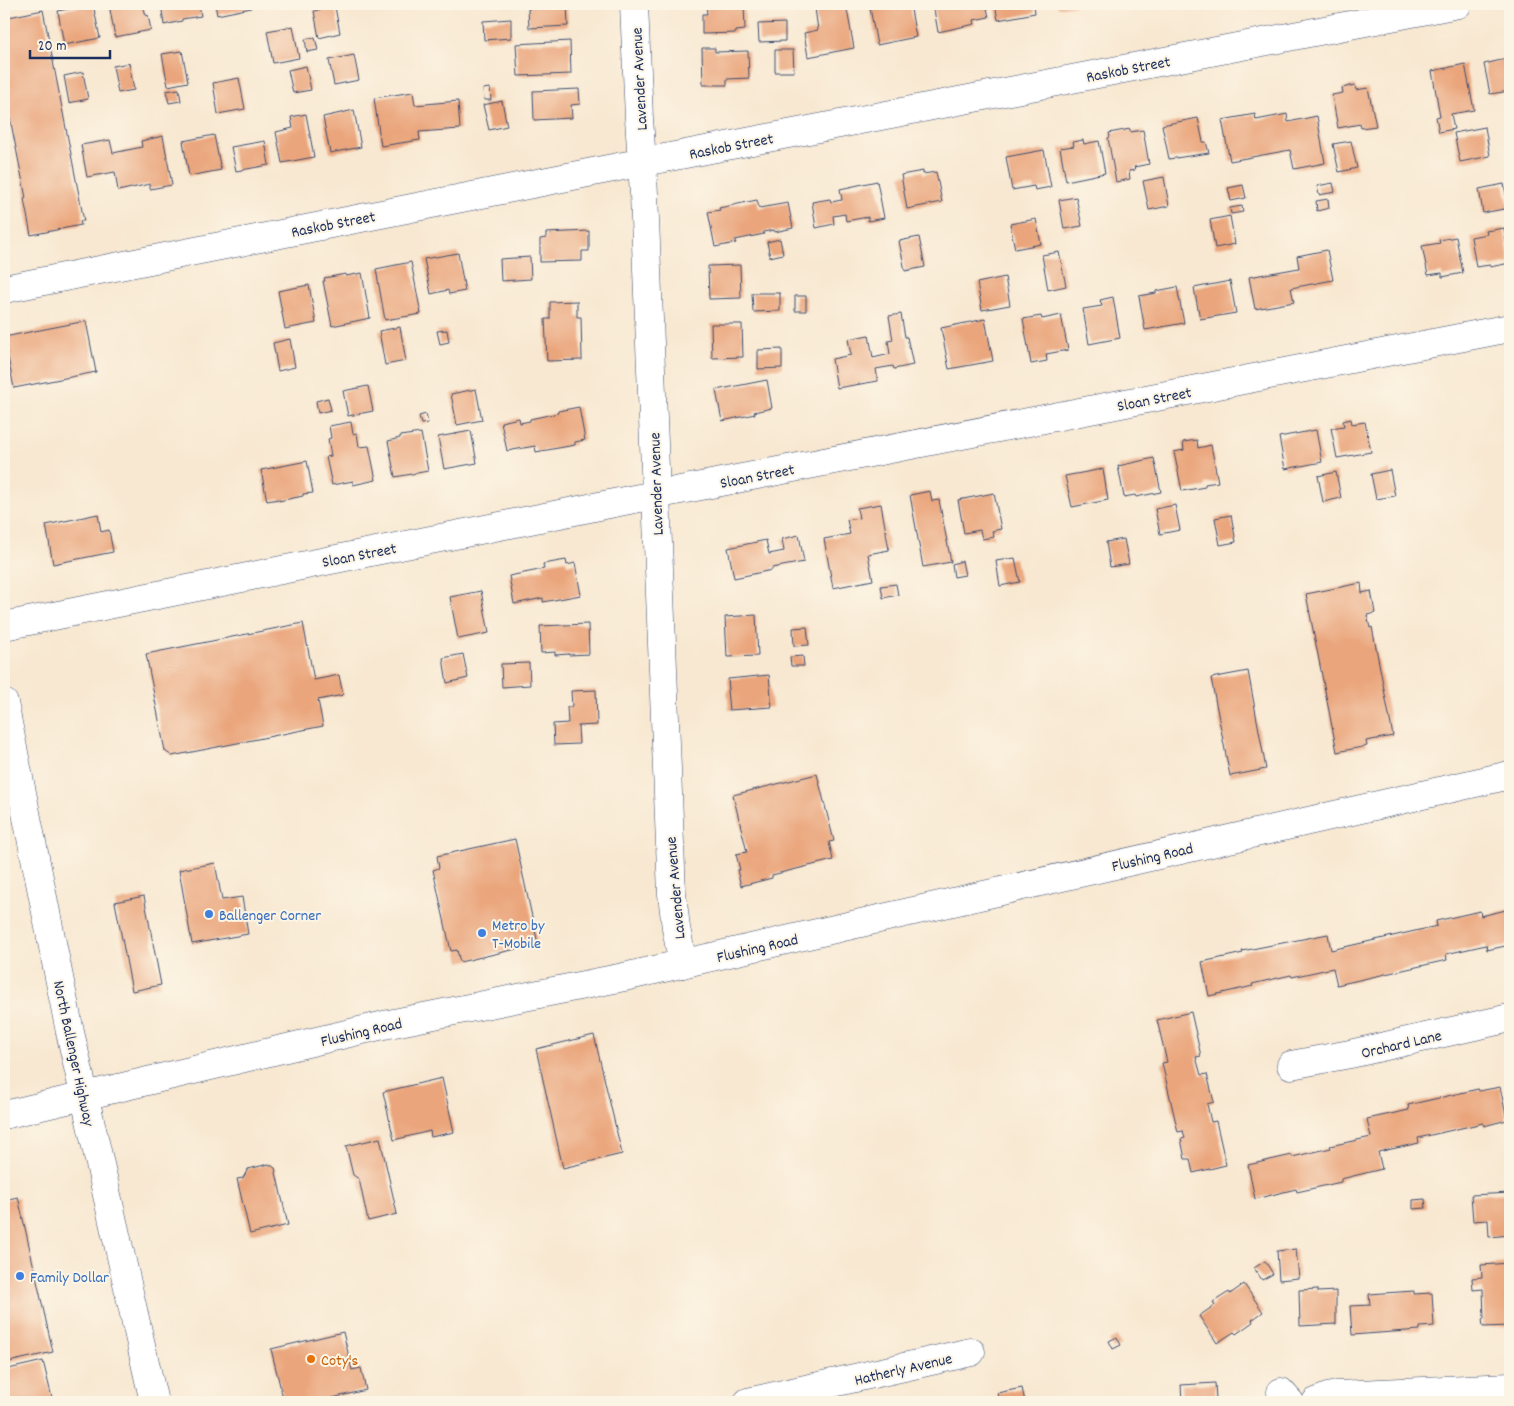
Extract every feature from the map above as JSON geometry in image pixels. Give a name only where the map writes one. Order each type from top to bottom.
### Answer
[{"type":"street","name":"Lavender Avenue","points":[[634,4],[672,894],[683,964]]},
{"type":"street","name":"Raskob Street","points":[[4,289],[642,162],[1458,4]]},
{"type":"street","name":"Sloan Street","points":[[4,626],[656,495],[1510,328]]},
{"type":"street","name":"North Ballenger Highway","points":[[4,703],[70,1032],[154,1402]]},
{"type":"street","name":"Flushing Road","points":[[4,1115],[384,1025],[683,964],[1510,775]]},
{"type":"street","name":"Orchard Lane","points":[[1291,1066],[1510,1018]]},
{"type":"street","name":"Hatherly Avenue","points":[[748,1402],[971,1352]]},
{"type":"street","points":[[1316,1402],[1337,1395],[1510,1387]]},
{"type":"building","points":[[93,4],[100,38],[64,45],[58,11]]},
{"type":"building","points":[[109,4],[143,4],[146,16],[148,15],[151,30],[115,37]]},
{"type":"building","points":[[161,4],[199,4],[201,16],[182,19],[182,21],[164,25]]},
{"type":"building","points":[[215,4],[251,4],[251,8],[217,15]]},
{"type":"building","points":[[530,4],[567,4],[568,26],[529,28],[528,9],[530,9]]},
{"type":"building","points":[[706,4],[744,4],[745,30],[736,31],[736,33],[702,34],[702,14],[707,14]]},
{"type":"building","points":[[846,4],[854,48],[808,57],[804,33],[818,30],[815,8]]},
{"type":"building","points":[[910,4],[916,37],[877,45],[870,8],[886,5],[887,8]]},
{"type":"building","points":[[933,4],[986,4],[989,17],[974,20],[975,24],[938,32]]},
{"type":"building","points":[[995,4],[1034,4],[1035,13],[998,20]]},
{"type":"building","points":[[1057,4],[1077,4],[1077,5],[1058,8]]},
{"type":"building","points":[[335,7],[340,33],[319,38],[314,11]]},
{"type":"building","points":[[43,10],[84,221],[80,221],[81,225],[31,235],[24,199],[26,198],[4,94],[4,18]]},
{"type":"building","points":[[511,19],[511,38],[484,40],[483,21]]},
{"type":"building","points":[[785,23],[785,41],[759,42],[758,24]]},
{"type":"building","points":[[293,26],[299,58],[273,63],[267,31]]},
{"type":"building","points":[[315,38],[318,50],[307,52],[305,39]]},
{"type":"building","points":[[570,41],[571,74],[518,76],[516,44]]},
{"type":"building","points":[[702,48],[715,48],[715,52],[748,51],[749,78],[727,79],[727,85],[703,85]]},
{"type":"building","points":[[775,50],[793,50],[794,72],[775,72]]},
{"type":"building","points":[[182,51],[188,82],[168,86],[162,54]]},
{"type":"building","points":[[354,55],[359,80],[334,85],[329,60]]},
{"type":"building","points":[[1510,58],[1510,91],[1490,94],[1484,64]]},
{"type":"building","points":[[129,63],[134,90],[118,93],[113,66]]},
{"type":"building","points":[[1465,64],[1474,110],[1451,114],[1454,129],[1439,132],[1436,117],[1440,116],[1432,71]]},
{"type":"building","points":[[306,66],[311,90],[293,93],[288,70]]},
{"type":"building","points":[[83,72],[88,99],[69,103],[64,76]]},
{"type":"building","points":[[239,78],[245,109],[218,114],[213,83]]},
{"type":"building","points":[[1355,85],[1356,90],[1368,88],[1376,126],[1361,128],[1360,124],[1338,128],[1332,95],[1343,93],[1342,88]]},
{"type":"building","points":[[490,88],[491,100],[484,100],[483,89]]},
{"type":"building","points":[[179,89],[181,101],[169,103],[166,91]]},
{"type":"building","points":[[579,89],[580,104],[571,105],[572,118],[534,120],[533,91]]},
{"type":"building","points":[[413,92],[415,105],[458,101],[460,129],[419,132],[420,140],[381,146],[374,98]]},
{"type":"building","points":[[502,101],[507,126],[489,130],[483,105]]},
{"type":"building","points":[[354,110],[361,147],[330,153],[323,117]]},
{"type":"building","points":[[306,114],[314,157],[282,163],[276,132],[293,128],[291,117]]},
{"type":"building","points":[[1255,114],[1256,120],[1287,114],[1288,122],[1317,116],[1325,163],[1294,169],[1290,150],[1230,161],[1222,120]]},
{"type":"building","points":[[1198,118],[1203,142],[1206,142],[1209,153],[1169,159],[1162,125]]},
{"type":"building","points":[[1485,127],[1490,156],[1460,162],[1454,133]]},
{"type":"building","points":[[1130,129],[1130,132],[1143,130],[1149,164],[1134,167],[1135,170],[1129,171],[1130,179],[1116,182],[1108,138],[1110,137],[1109,133]]},
{"type":"building","points":[[214,135],[221,170],[189,176],[183,141]]},
{"type":"building","points":[[163,136],[172,185],[150,189],[150,184],[118,191],[115,172],[87,177],[81,145],[110,140],[113,153],[142,147],[141,141]]},
{"type":"building","points":[[1083,140],[1084,144],[1099,141],[1105,173],[1066,181],[1060,148],[1074,146],[1073,142]]},
{"type":"building","points":[[265,141],[269,165],[236,171],[231,147]]},
{"type":"building","points":[[1351,141],[1357,168],[1339,172],[1333,144]]},
{"type":"building","points":[[1044,150],[1051,187],[1035,190],[1034,186],[1012,190],[1006,157]]},
{"type":"building","points":[[923,171],[923,174],[936,172],[942,202],[907,209],[901,175]]},
{"type":"building","points":[[1164,177],[1169,206],[1149,210],[1143,181]]},
{"type":"building","points":[[877,181],[884,218],[868,221],[868,217],[846,221],[845,214],[833,216],[834,224],[816,228],[812,202],[830,199],[831,202],[842,200],[840,189]]},
{"type":"building","points":[[1333,183],[1335,192],[1319,195],[1317,186]]},
{"type":"building","points":[[1504,184],[1509,208],[1483,213],[1479,189]]},
{"type":"building","points":[[1243,185],[1246,198],[1231,201],[1228,188]]},
{"type":"building","points":[[1076,197],[1082,226],[1064,229],[1059,200]]},
{"type":"building","points":[[1328,199],[1329,208],[1317,211],[1316,201]]},
{"type":"building","points":[[757,200],[759,208],[788,203],[793,228],[775,232],[774,230],[763,232],[764,234],[735,240],[736,243],[715,247],[708,212]]},
{"type":"building","points":[[1242,206],[1243,212],[1231,214],[1230,208]]},
{"type":"building","points":[[1230,216],[1235,244],[1215,248],[1210,220]]},
{"type":"building","points":[[1036,219],[1041,244],[1015,249],[1010,224]]},
{"type":"building","points":[[1504,228],[1510,263],[1490,267],[1490,265],[1476,267],[1471,237],[1487,234],[1486,231]]},
{"type":"building","points":[[589,231],[589,251],[582,251],[582,261],[540,262],[540,239],[546,238],[546,233]]},
{"type":"building","points":[[919,237],[925,267],[905,271],[899,241]]},
{"type":"building","points":[[1456,237],[1463,273],[1442,277],[1442,273],[1428,275],[1422,246],[1440,243],[1439,240]]},
{"type":"building","points":[[780,239],[783,254],[770,257],[767,242]]},
{"type":"building","points":[[1327,250],[1333,280],[1291,288],[1294,302],[1255,309],[1249,277],[1299,268],[1297,256]]},
{"type":"building","points":[[1059,252],[1066,286],[1048,290],[1042,255]]},
{"type":"building","points":[[458,253],[465,291],[449,294],[448,290],[431,294],[424,259]]},
{"type":"building","points":[[530,257],[531,279],[501,281],[500,259]]},
{"type":"building","points":[[411,262],[421,314],[385,320],[376,269]]},
{"type":"building","points":[[740,265],[741,298],[709,299],[708,266]]},
{"type":"building","points":[[362,273],[370,318],[332,326],[324,278]]},
{"type":"building","points":[[1005,277],[1010,305],[982,310],[977,283]]},
{"type":"building","points":[[1230,281],[1236,313],[1200,319],[1194,288]]},
{"type":"building","points":[[309,285],[316,323],[285,329],[278,291]]},
{"type":"building","points":[[1177,287],[1184,323],[1145,330],[1139,296]]},
{"type":"building","points":[[752,293],[780,293],[780,311],[753,312]]},
{"type":"building","points":[[795,296],[806,296],[806,311],[795,311]]},
{"type":"building","points":[[1113,297],[1120,338],[1089,344],[1083,309],[1102,306],[1100,300]]},
{"type":"building","points":[[577,301],[577,317],[581,317],[582,360],[547,361],[545,319],[550,319],[550,302]]},
{"type":"building","points":[[901,314],[913,365],[894,369],[893,366],[876,369],[878,381],[837,388],[832,359],[851,355],[848,339],[869,335],[873,358],[890,354],[888,341],[893,340],[889,316]]},
{"type":"building","points":[[1061,315],[1068,350],[1046,354],[1047,361],[1031,364],[1023,319],[1041,316],[1042,319]]},
{"type":"building","points":[[985,319],[993,361],[949,369],[941,328]]},
{"type":"building","points":[[86,321],[96,372],[14,388],[4,337]]},
{"type":"building","points":[[711,324],[742,324],[743,357],[712,358]]},
{"type":"building","points":[[400,327],[406,361],[385,365],[379,331]]},
{"type":"building","points":[[447,330],[449,342],[440,344],[437,331]]},
{"type":"building","points":[[290,339],[295,367],[278,371],[273,343]]},
{"type":"building","points":[[782,349],[782,368],[758,369],[758,350]]},
{"type":"building","points":[[767,380],[772,408],[754,412],[755,414],[722,421],[716,390]]},
{"type":"building","points":[[368,386],[373,411],[348,416],[343,391]]},
{"type":"building","points":[[476,389],[482,420],[457,425],[451,394]]},
{"type":"building","points":[[328,398],[331,410],[318,413],[316,401]]},
{"type":"building","points":[[579,407],[585,440],[575,442],[575,445],[536,452],[535,446],[507,451],[501,422],[519,418],[520,423],[558,413],[558,411]]},
{"type":"building","points":[[426,414],[428,423],[421,424],[419,416]]},
{"type":"building","points":[[1351,419],[1352,424],[1365,422],[1371,452],[1337,458],[1331,428],[1344,426],[1343,421]]},
{"type":"building","points":[[351,422],[353,434],[357,433],[359,447],[369,446],[376,480],[353,485],[353,481],[332,485],[326,457],[331,456],[328,439],[331,438],[329,426]]},
{"type":"building","points":[[1316,430],[1322,462],[1285,469],[1279,437]]},
{"type":"building","points":[[471,431],[477,463],[444,469],[438,437]]},
{"type":"building","points":[[421,433],[428,471],[395,477],[388,441],[400,438],[400,436]]},
{"type":"building","points":[[1197,440],[1198,448],[1211,445],[1218,482],[1205,484],[1205,487],[1182,491],[1174,452],[1184,450],[1183,442]]},
{"type":"building","points":[[1154,458],[1161,492],[1136,497],[1135,495],[1124,497],[1118,466]]},
{"type":"building","points":[[307,461],[313,493],[279,501],[279,499],[267,501],[261,470]]},
{"type":"building","points":[[1103,469],[1108,500],[1072,507],[1065,476]]},
{"type":"building","points":[[1390,470],[1395,496],[1376,499],[1371,474]]},
{"type":"building","points":[[1336,472],[1341,498],[1323,502],[1318,476]]},
{"type":"building","points":[[930,491],[932,501],[939,500],[951,562],[923,567],[910,495]]},
{"type":"building","points":[[994,493],[1001,529],[992,531],[994,537],[982,539],[980,530],[964,533],[958,500]]},
{"type":"building","points":[[881,504],[889,550],[868,554],[873,580],[833,588],[824,539],[850,534],[847,520],[859,518],[857,508]]},
{"type":"building","points":[[1175,505],[1180,530],[1160,534],[1155,509]]},
{"type":"building","points":[[98,514],[101,532],[109,530],[113,552],[53,564],[46,525]]},
{"type":"building","points":[[1231,515],[1236,542],[1220,545],[1215,518]]},
{"type":"building","points":[[799,535],[804,562],[734,578],[728,548],[766,540],[769,554],[784,551],[782,539]]},
{"type":"building","points":[[1124,539],[1129,564],[1110,567],[1106,542]]},
{"type":"building","points":[[1015,558],[1020,582],[1000,586],[996,561]]},
{"type":"building","points":[[566,560],[567,565],[575,563],[581,595],[543,602],[543,598],[514,604],[509,576],[544,569],[543,564]]},
{"type":"building","points":[[962,561],[965,575],[954,577],[952,564]]},
{"type":"building","points":[[1361,583],[1362,593],[1371,591],[1375,613],[1367,615],[1370,628],[1372,627],[1393,736],[1366,741],[1367,746],[1337,752],[1306,594]]},
{"type":"building","points":[[896,584],[898,595],[883,598],[881,586]]},
{"type":"building","points":[[481,591],[489,633],[458,639],[450,597]]},
{"type":"building","points":[[756,615],[758,656],[727,657],[725,617]]},
{"type":"building","points":[[303,623],[314,680],[339,675],[343,695],[318,700],[323,726],[172,756],[165,751],[146,654]]},
{"type":"building","points":[[588,624],[589,654],[555,655],[555,652],[541,653],[540,626]]},
{"type":"building","points":[[807,627],[809,645],[794,646],[793,628]]},
{"type":"building","points":[[463,654],[468,678],[447,683],[443,658]]},
{"type":"building","points":[[803,656],[804,666],[791,666],[790,657]]},
{"type":"building","points":[[529,663],[530,685],[502,687],[501,664]]},
{"type":"building","points":[[1248,671],[1266,769],[1230,776],[1211,678]]},
{"type":"building","points":[[769,675],[772,707],[729,710],[728,679]]},
{"type":"building","points":[[596,690],[597,725],[578,726],[579,744],[554,745],[553,724],[568,723],[567,707],[572,707],[571,691]]},
{"type":"building","points":[[817,774],[834,841],[829,842],[833,860],[772,875],[772,878],[741,886],[736,854],[747,852],[733,795]]},
{"type":"building","points":[[515,839],[538,944],[460,962],[457,950],[451,951],[433,870],[439,868],[437,856]]},
{"type":"building","points":[[215,863],[222,900],[242,897],[248,934],[192,944],[179,870]]},
{"type":"building","points":[[144,896],[161,985],[132,991],[115,902]]},
{"type":"building","points":[[1510,909],[1510,945],[1487,950],[1486,945],[1446,954],[1447,960],[1337,985],[1333,968],[1292,977],[1291,975],[1209,996],[1202,962],[1243,953],[1242,951],[1328,934],[1331,950],[1437,926],[1436,921],[1480,911],[1481,916]]},
{"type":"building","points":[[1191,1012],[1201,1056],[1196,1057],[1201,1075],[1207,1074],[1214,1102],[1207,1104],[1211,1122],[1216,1121],[1226,1165],[1193,1173],[1190,1159],[1185,1159],[1181,1139],[1185,1138],[1183,1131],[1178,1132],[1162,1063],[1167,1062],[1157,1020]]},
{"type":"building","points":[[594,1035],[622,1154],[563,1168],[536,1049]]},
{"type":"building","points":[[442,1078],[454,1132],[431,1137],[430,1131],[394,1140],[383,1092]]},
{"type":"building","points":[[1500,1087],[1507,1120],[1484,1126],[1483,1123],[1418,1138],[1419,1143],[1378,1152],[1382,1169],[1341,1179],[1341,1182],[1297,1192],[1296,1189],[1255,1199],[1248,1165],[1292,1155],[1292,1157],[1371,1137],[1367,1119],[1409,1110],[1408,1105],[1478,1089],[1479,1091]]},
{"type":"building","points":[[380,1138],[397,1214],[368,1221],[359,1179],[353,1175],[346,1146]]},
{"type":"building","points":[[269,1164],[275,1168],[288,1225],[250,1234],[237,1179],[243,1178],[248,1169]]},
{"type":"building","points":[[1510,1193],[1510,1235],[1489,1237],[1488,1220],[1473,1221],[1471,1195]]},
{"type":"building","name":"Family Dollar","points":[[18,1197],[53,1352],[4,1363],[4,1200]]},
{"type":"building","points":[[1425,1199],[1426,1208],[1413,1209],[1413,1200]]},
{"type":"building","points":[[1296,1249],[1299,1278],[1279,1280],[1277,1251]]},
{"type":"building","points":[[1265,1261],[1273,1274],[1262,1280],[1254,1268]]},
{"type":"building","points":[[1510,1263],[1510,1326],[1483,1327],[1483,1289],[1473,1290],[1472,1278],[1482,1277],[1481,1265]]},
{"type":"building","points":[[1244,1284],[1263,1312],[1236,1334],[1234,1332],[1217,1343],[1199,1316],[1215,1305],[1213,1302],[1229,1292],[1230,1294]]},
{"type":"building","points":[[1318,1289],[1318,1292],[1336,1291],[1336,1324],[1300,1326],[1299,1290]]},
{"type":"building","points":[[1414,1291],[1414,1294],[1432,1293],[1434,1326],[1420,1327],[1420,1330],[1352,1335],[1350,1306],[1370,1305],[1369,1294]]},
{"type":"building","name":"Coty's","points":[[343,1332],[352,1370],[361,1368],[366,1390],[315,1402],[284,1402],[271,1349]]},
{"type":"building","points":[[1117,1337],[1121,1345],[1113,1349],[1109,1341]]},
{"type":"building","points":[[43,1361],[53,1402],[4,1402],[4,1370]]},
{"type":"building","points":[[1215,1383],[1216,1399],[1218,1399],[1218,1402],[1182,1402],[1181,1385]]},
{"type":"building","points":[[1022,1388],[1025,1402],[999,1402],[997,1393]]},
{"type":"place","name":"Ballenger Corner","points":[[209,914]]},
{"type":"place","name":"Metro by T-Mobile","points":[[482,933]]},
{"type":"place","name":"Family Dollar","points":[[20,1276]]},
{"type":"place","name":"Coty's","points":[[311,1359]]}]
